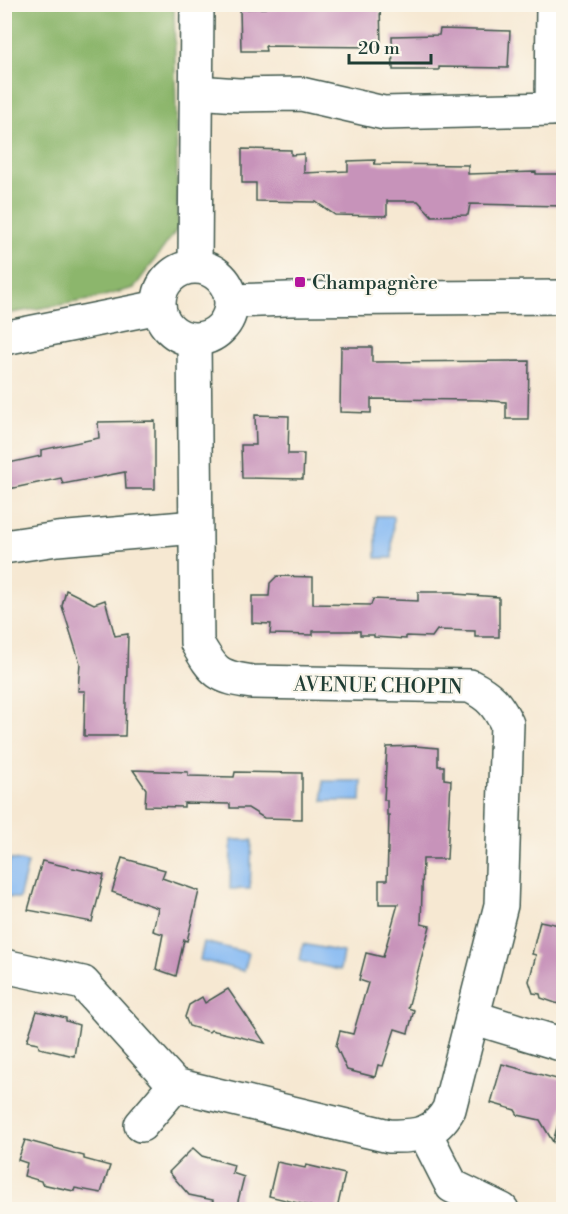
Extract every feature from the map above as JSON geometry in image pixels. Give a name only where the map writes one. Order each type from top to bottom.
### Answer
[{"type":"street","points":[[195,266],[197,4]]},
{"type":"street","points":[[197,92],[238,95],[301,94],[384,113],[558,110],[553,4]]},
{"type":"street","points":[[195,266],[216,273],[224,281],[232,302],[231,313],[217,333],[207,338],[194,340],[174,334],[162,317],[159,295],[164,284],[178,271],[195,266]]},
{"type":"street","points":[[232,302],[288,299],[564,297]]},
{"type":"street","points":[[4,338],[159,307]]},
{"type":"street","name":"AVENUE CHOPIN","points":[[194,340],[197,644],[211,668],[229,678],[252,682],[470,686],[483,692],[498,706],[507,724],[501,905],[449,1109],[442,1122],[425,1133]]},
{"type":"street","points":[[4,547],[57,539],[195,527]]},
{"type":"street","points":[[4,966],[83,983],[175,1085],[390,1136],[409,1137],[425,1133],[452,1186],[502,1209]]},
{"type":"street","points":[[472,1017],[564,1045]]},
{"type":"street","points":[[141,1125],[175,1085]]},
{"type":"green space","points":[[5,4],[174,5],[178,228],[134,288],[89,300],[5,314]]},
{"type":"water","points":[[376,516],[393,516],[392,558],[376,558]]},
{"type":"water","points":[[323,781],[362,781],[361,801],[323,801]]},
{"type":"water","points":[[231,840],[252,840],[250,889],[230,889]]},
{"type":"water","points":[[10,859],[28,863],[19,899],[5,896]]},
{"type":"water","points":[[204,942],[249,953],[244,971],[200,960]]},
{"type":"water","points":[[303,944],[343,952],[340,970],[300,961]]},
{"type":"building","points":[[380,4],[381,47],[265,46],[266,51],[241,51],[240,9],[266,8],[265,5]]},
{"type":"building","points":[[440,29],[510,31],[508,68],[439,67],[439,70],[393,70],[392,36],[439,35]]},
{"type":"building","points":[[242,149],[291,150],[291,155],[304,154],[304,173],[348,171],[348,161],[375,160],[374,164],[468,165],[468,174],[536,172],[536,174],[564,174],[564,206],[470,204],[468,215],[432,216],[418,201],[387,201],[387,216],[335,215],[316,202],[256,201],[256,183],[242,183]]},
{"type":"building","points":[[341,347],[372,347],[372,362],[529,361],[528,419],[506,419],[506,402],[478,400],[371,399],[371,413],[340,412]]},
{"type":"building","points":[[255,415],[289,416],[288,454],[304,454],[303,479],[242,478],[241,445],[256,445]]},
{"type":"building","points":[[155,421],[155,489],[126,489],[125,472],[63,484],[61,478],[4,490],[4,464],[41,456],[41,450],[99,438],[98,422]]},
{"type":"building","points":[[277,576],[313,577],[313,604],[371,605],[373,599],[418,601],[418,592],[455,592],[455,594],[499,597],[499,637],[475,637],[475,631],[437,630],[432,637],[406,636],[406,639],[360,635],[360,631],[313,631],[313,635],[270,634],[271,624],[252,623],[252,596],[269,596],[270,583]]},
{"type":"building","points":[[66,590],[94,604],[105,600],[115,636],[128,634],[125,736],[84,736],[85,691],[78,691],[80,663],[62,606]]},
{"type":"building","points":[[387,747],[438,748],[438,766],[444,766],[444,779],[451,780],[447,859],[423,859],[421,924],[430,926],[408,1008],[414,1010],[408,1033],[395,1029],[383,1066],[378,1065],[375,1077],[347,1070],[336,1046],[340,1031],[353,1034],[368,983],[359,980],[366,953],[383,957],[398,904],[379,904],[379,880],[387,880],[389,815],[387,815],[387,800],[384,800]]},
{"type":"building","points":[[133,770],[188,772],[188,776],[234,777],[235,772],[302,773],[302,819],[264,818],[248,808],[230,808],[230,804],[184,803],[184,807],[145,806],[146,789]]},
{"type":"building","points":[[122,858],[165,870],[162,878],[199,891],[176,976],[156,969],[163,934],[153,931],[158,908],[112,892]]},
{"type":"building","points":[[42,861],[104,875],[92,922],[28,910]]},
{"type":"building","points":[[540,921],[564,926],[564,1006],[533,993],[529,981],[536,955],[532,954]]},
{"type":"building","points":[[228,989],[265,1043],[189,1026],[185,1017],[189,1005],[202,997],[205,1003]]},
{"type":"building","points":[[37,1011],[66,1018],[66,1021],[79,1025],[74,1056],[39,1048],[38,1043],[27,1041]]},
{"type":"building","points":[[502,1064],[564,1081],[564,1102],[553,1142],[540,1120],[518,1115],[515,1110],[491,1103]]},
{"type":"building","points":[[25,1140],[84,1156],[84,1159],[110,1166],[101,1193],[75,1188],[74,1191],[42,1184],[41,1181],[24,1176],[27,1163],[18,1160]]},
{"type":"building","points":[[193,1148],[202,1156],[234,1165],[232,1173],[244,1177],[236,1209],[212,1209],[213,1200],[189,1195],[169,1172]]},
{"type":"building","points":[[277,1162],[305,1168],[306,1165],[345,1174],[337,1209],[314,1209],[314,1207],[269,1196]]},
{"type":"place","name":"Champagnère","points":[[300,282]]}]
